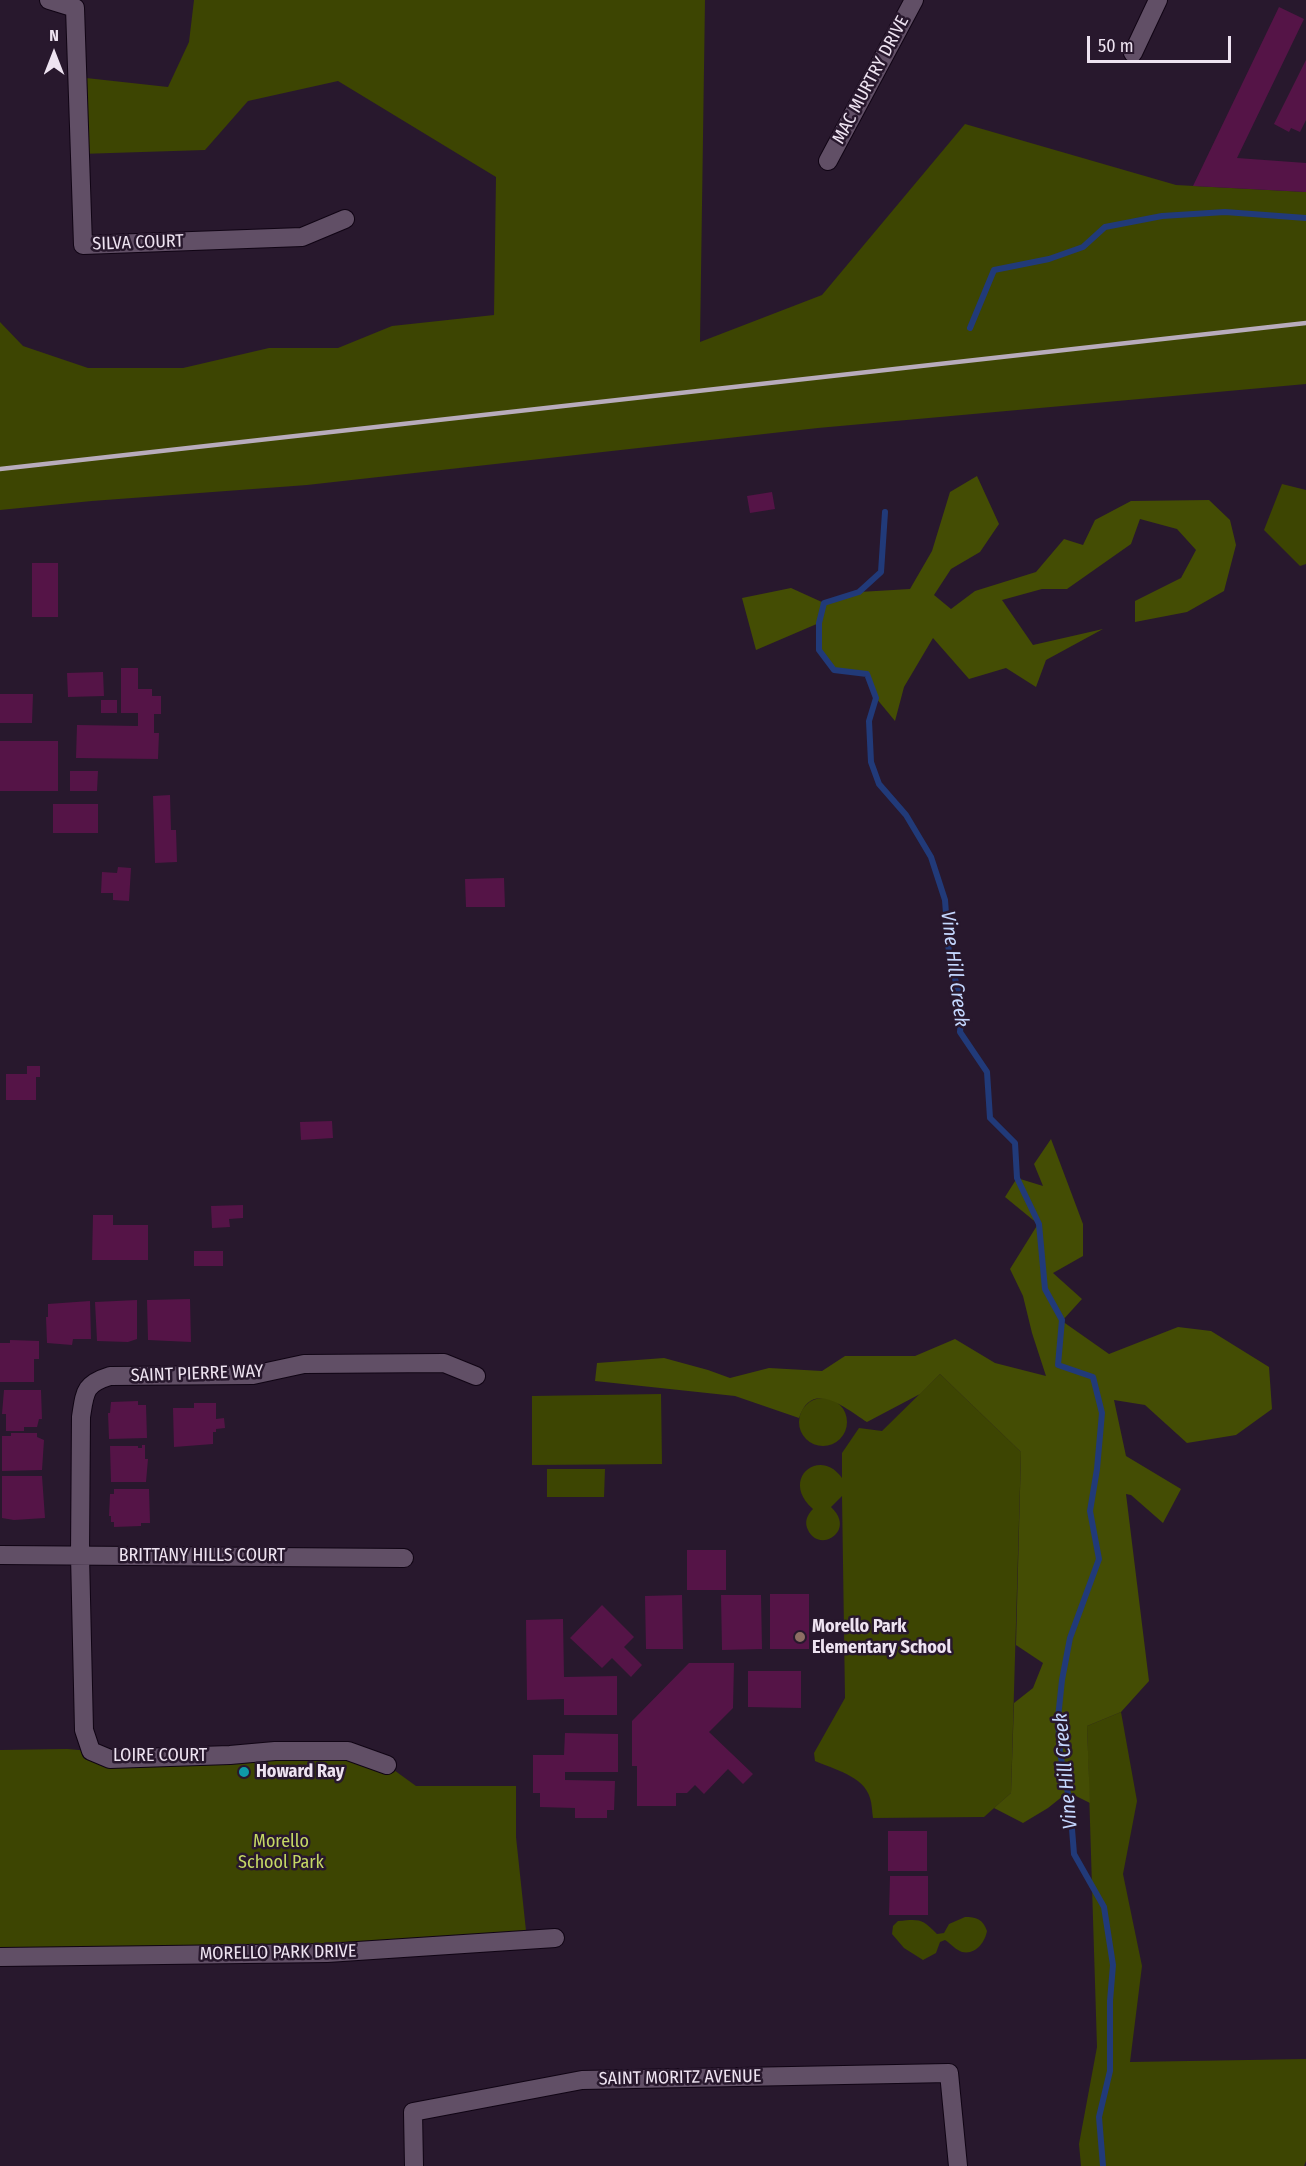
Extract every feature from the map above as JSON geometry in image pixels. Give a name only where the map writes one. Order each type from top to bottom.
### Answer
[{"type":"street","name":"SILVA COURT","points":[[49,0],[75,8],[83,245],[302,237],[345,219]]},
{"type":"street","name":"MAC MURTRY DRIVE","points":[[828,161],[914,0]]},
{"type":"street","points":[[1133,53],[1158,0]]},
{"type":"street","name":"SAINT PIERRE WAY","points":[[80,1555],[81,1417],[84,1394],[94,1381],[110,1376],[253,1375],[304,1364],[444,1363],[476,1376]]},
{"type":"street","name":"BRITTANY HILLS COURT","points":[[0,1555],[404,1558]]},
{"type":"street","name":"LOIRE COURT","points":[[80,1555],[84,1730],[91,1750],[110,1759],[230,1755],[275,1750],[348,1751],[387,1766]]},
{"type":"street","name":"MORELLO PARK DRIVE","points":[[0,1957],[327,1953],[555,1938]]},
{"type":"street","name":"SAINT MORITZ AVENUE","points":[[414,2166],[413,2112],[582,2080],[949,2073],[958,2166]]},
{"type":"green space","points":[[194,0],[705,0],[700,342],[822,295],[965,124],[1176,185],[1306,192],[1306,384],[818,428],[307,485],[0,510],[0,322],[23,346],[88,368],[183,368],[269,348],[338,348],[392,326],[494,315],[496,177],[338,81],[248,101],[205,150],[80,154],[77,77],[168,87],[189,42]]},
{"type":"green space","points":[[977,476],[999,524],[980,552],[951,569],[934,595],[951,609],[975,591],[1036,572],[1064,539],[1083,545],[1095,520],[1131,501],[1209,500],[1230,520],[1236,545],[1224,591],[1187,612],[1135,622],[1135,601],[1181,578],[1196,550],[1177,529],[1140,519],[1131,544],[1067,589],[1042,589],[1002,600],[1033,645],[1103,629],[1046,660],[1036,687],[1006,668],[969,679],[933,638],[904,687],[895,721],[876,698],[867,674],[834,670],[819,650],[819,623],[756,650],[742,598],[791,588],[824,603],[859,592],[910,589],[932,551],[950,492]]},
{"type":"green space","points":[[1282,484],[1306,490],[1306,564],[1300,566],[1264,530]]},
{"type":"green space","points":[[1051,1139],[1083,1224],[1083,1256],[1053,1273],[1082,1299],[1062,1321],[1109,1354],[1178,1327],[1211,1331],[1269,1367],[1272,1409],[1236,1435],[1187,1443],[1145,1405],[1114,1400],[1126,1456],[1181,1489],[1163,1523],[1131,1495],[1126,1494],[1149,1681],[1121,1712],[1087,1726],[1090,1803],[1068,1792],[1048,1808],[1023,1823],[994,1808],[1011,1793],[1014,1703],[1033,1688],[1043,1663],[1016,1645],[1021,1452],[940,1374],[920,1394],[867,1422],[840,1404],[821,1398],[812,1400],[805,1406],[799,1418],[735,1396],[595,1381],[597,1363],[664,1358],[730,1378],[769,1368],[822,1371],[845,1356],[915,1356],[955,1339],[995,1363],[1046,1376],[1023,1296],[1010,1269],[1038,1224],[1005,1197],[1017,1178],[1043,1186],[1034,1164]]},
{"type":"green space","points":[[940,1374],[1021,1452],[1011,1793],[984,1817],[873,1818],[870,1798],[867,1790],[861,1784],[847,1774],[815,1761],[814,1753],[845,1698],[842,1496],[831,1507],[838,1516],[840,1524],[838,1531],[827,1540],[813,1537],[806,1521],[813,1509],[804,1498],[800,1487],[801,1478],[806,1470],[823,1465],[833,1469],[842,1478],[842,1453],[859,1428],[882,1431]]},
{"type":"green space","points":[[661,1394],[662,1464],[532,1465],[532,1396]]},
{"type":"green space","points":[[823,1398],[840,1405],[847,1422],[840,1439],[823,1446],[806,1439],[799,1422],[806,1405]]},
{"type":"green space","points":[[547,1469],[605,1469],[604,1497],[547,1497]]},
{"type":"green space","points":[[1121,1712],[1137,1801],[1123,1874],[1142,1966],[1130,2062],[1306,2059],[1306,2161],[1304,2166],[1081,2166],[1079,2144],[1097,2047],[1087,1726]]},
{"type":"green space","name":"Morello School Park","points":[[0,1750],[91,1751],[348,1751],[387,1765],[416,1786],[516,1786],[516,1837],[527,1940],[0,1957]]},
{"type":"green space","points":[[965,1917],[979,1920],[987,1931],[982,1943],[972,1952],[962,1952],[945,1940],[940,1942],[936,1953],[923,1960],[904,1948],[892,1934],[893,1926],[898,1921],[920,1921],[937,1934],[944,1933],[949,1924]]},
{"type":"building","points":[[1279,7],[1304,19],[1237,158],[1306,163],[1306,192],[1193,186]]},
{"type":"building","points":[[1306,60],[1306,120],[1300,132],[1291,128],[1289,132],[1274,124]]},
{"type":"building","points":[[772,492],[775,509],[750,513],[747,496]]},
{"type":"building","points":[[32,563],[58,563],[58,617],[32,617]]},
{"type":"building","points":[[121,668],[138,668],[138,689],[152,689],[152,696],[161,696],[161,714],[154,714],[154,733],[159,733],[158,759],[76,758],[77,725],[138,726],[138,713],[121,713]]},
{"type":"building","points":[[103,672],[104,696],[68,697],[67,673]]},
{"type":"building","points":[[0,694],[33,694],[32,723],[0,723]]},
{"type":"building","points":[[101,700],[117,700],[117,713],[101,713]]},
{"type":"building","points":[[0,741],[58,741],[58,791],[0,791]]},
{"type":"building","points":[[70,771],[98,771],[97,791],[70,791]]},
{"type":"building","points":[[170,795],[171,830],[176,830],[177,862],[155,863],[153,796]]},
{"type":"building","points":[[53,804],[98,804],[98,833],[53,833]]},
{"type":"building","points":[[118,867],[131,868],[129,901],[113,900],[113,893],[101,893],[102,872],[117,873]]},
{"type":"building","points":[[504,878],[505,907],[466,907],[465,879]]},
{"type":"building","points":[[27,1066],[40,1066],[40,1077],[36,1077],[36,1100],[6,1100],[6,1074],[27,1074]]},
{"type":"building","points":[[332,1121],[333,1138],[301,1140],[300,1122]]},
{"type":"building","points":[[243,1205],[243,1218],[229,1219],[230,1227],[212,1228],[211,1206]]},
{"type":"building","points":[[93,1215],[113,1215],[113,1225],[148,1225],[148,1260],[92,1260]]},
{"type":"building","points":[[194,1251],[223,1251],[223,1266],[194,1266]]},
{"type":"building","points":[[190,1299],[191,1342],[148,1340],[147,1300]]},
{"type":"building","points":[[137,1300],[137,1339],[128,1342],[97,1341],[95,1302]]},
{"type":"building","points":[[90,1301],[91,1339],[73,1339],[72,1345],[47,1343],[48,1304]]},
{"type":"building","points":[[10,1340],[39,1341],[39,1359],[34,1359],[34,1382],[0,1382],[0,1343],[10,1343]]},
{"type":"building","points":[[4,1390],[41,1390],[42,1419],[39,1419],[37,1427],[24,1427],[24,1431],[6,1431],[6,1414],[2,1414]]},
{"type":"building","points":[[138,1401],[138,1405],[146,1405],[147,1438],[109,1439],[108,1413],[110,1413],[111,1402]]},
{"type":"building","points":[[194,1403],[216,1403],[216,1419],[224,1418],[225,1428],[216,1429],[216,1432],[213,1432],[213,1444],[174,1447],[173,1408],[194,1408]]},
{"type":"building","points":[[11,1433],[37,1433],[37,1437],[44,1440],[42,1470],[2,1471],[2,1436],[11,1436]]},
{"type":"building","points":[[142,1445],[145,1445],[145,1459],[148,1459],[146,1482],[111,1482],[110,1446],[142,1448]]},
{"type":"building","points":[[2,1476],[42,1476],[45,1518],[14,1520],[2,1518]]},
{"type":"building","points":[[114,1489],[149,1489],[150,1523],[141,1523],[141,1526],[114,1527],[114,1522],[111,1522],[111,1516],[109,1516],[110,1494],[114,1494]]},
{"type":"building","points":[[687,1550],[726,1550],[726,1590],[687,1590]]},
{"type":"building","points":[[770,1594],[809,1594],[809,1649],[770,1649]]},
{"type":"building","points":[[682,1595],[683,1649],[646,1649],[645,1596]]},
{"type":"building","points":[[721,1595],[761,1595],[762,1649],[722,1650]]},
{"type":"building","points":[[602,1605],[634,1637],[624,1647],[642,1665],[631,1677],[612,1658],[602,1668],[570,1638]]},
{"type":"building","points":[[563,1619],[564,1677],[617,1676],[617,1715],[564,1715],[564,1699],[527,1700],[526,1620]]},
{"type":"building","points":[[689,1663],[734,1663],[733,1708],[709,1732],[753,1774],[743,1784],[728,1769],[704,1794],[695,1785],[687,1793],[676,1793],[676,1806],[637,1806],[637,1766],[632,1766],[632,1721]]},
{"type":"building","points":[[748,1671],[801,1671],[801,1708],[748,1707]]},
{"type":"building","points":[[565,1733],[618,1734],[618,1772],[565,1772],[565,1780],[615,1781],[614,1810],[607,1810],[607,1818],[575,1818],[575,1808],[540,1807],[540,1793],[533,1793],[533,1755],[564,1755]]},
{"type":"building","points":[[888,1831],[927,1831],[927,1871],[888,1871]]},
{"type":"building","points":[[890,1876],[928,1876],[928,1915],[889,1915]]},
{"type":"waterway","points":[[970,328],[994,270],[1049,259],[1083,247],[1105,227],[1162,216],[1225,212],[1306,218]]},
{"type":"waterway","name":"Vine Hill Creek","points":[[885,512],[881,572],[859,592],[824,603],[819,623],[819,650],[834,670],[867,674],[876,698],[869,721],[871,762],[879,784],[906,815],[931,857],[945,900],[949,954],[962,1007],[960,1032],[987,1072],[990,1118],[1015,1143],[1017,1178],[1039,1224],[1045,1289],[1062,1320],[1058,1365],[1093,1377],[1102,1413],[1097,1469],[1090,1511],[1099,1559],[1070,1638],[1058,1718],[1060,1753],[1070,1804],[1074,1854],[1104,1907],[1113,1965],[1110,2001],[1110,2071],[1099,2117],[1103,2166]]},
{"type":"railway","points":[[0,469],[1306,323]]},
{"type":"place","name":"Morello Park Elementary School","points":[[800,1637]]},
{"type":"place","name":"Howard Ray","points":[[244,1772]]}]
